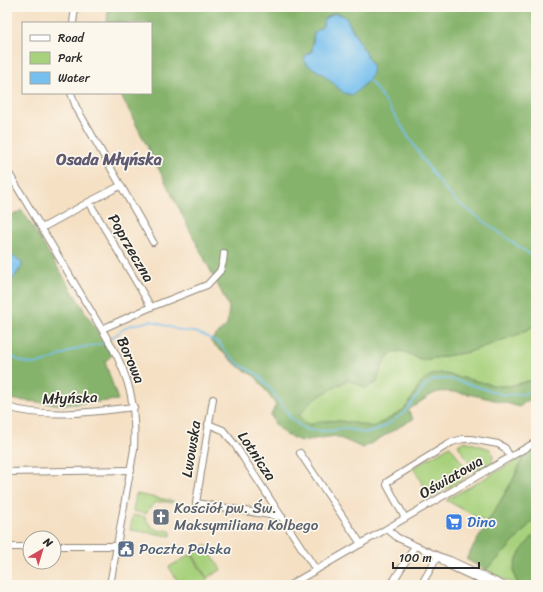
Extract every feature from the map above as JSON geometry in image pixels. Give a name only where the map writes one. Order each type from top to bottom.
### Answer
[{"type":"street","points":[[73,22],[75,7]]},
{"type":"street","points":[[71,94],[76,107],[153,242]]},
{"type":"street","name":"Borowa","points":[[7,170],[119,358],[129,383],[134,407],[134,442],[131,470],[110,585]]},
{"type":"street","points":[[42,228],[120,186]]},
{"type":"street","name":"Poprzeczna","points":[[89,202],[151,307]]},
{"type":"street","points":[[104,332],[151,307],[207,285],[220,271],[224,253]]},
{"type":"street","name":"Lwowska","points":[[213,399],[196,502],[282,518]]},
{"type":"street","name":"Młyńska","points":[[7,408],[18,411],[65,414],[134,407]]},
{"type":"street","name":"Lotnicza","points":[[208,424],[223,430],[235,444],[316,570]]},
{"type":"street","name":"Oświatowa","points":[[405,518],[386,483],[388,480],[452,442],[466,438],[498,444],[504,448],[510,457]]},
{"type":"street","name":"Oświatowa","points":[[290,585],[536,442]]},
{"type":"street","points":[[300,453],[361,544]]},
{"type":"street","points":[[7,472],[131,470]]},
{"type":"street","points":[[387,529],[398,538],[503,585]]},
{"type":"street","points":[[62,546],[117,546]]},
{"type":"street","points":[[391,585],[416,546]]},
{"type":"street","points":[[7,547],[22,547]]},
{"type":"street","points":[[421,585],[438,556]]},
{"type":"street","points":[[438,556],[448,565],[491,585]]},
{"type":"green space","points":[[108,7],[536,7],[536,325],[519,334],[469,352],[423,360],[402,351],[394,352],[387,357],[381,368],[377,382],[365,388],[347,380],[312,400],[299,416],[310,425],[317,422],[341,421],[373,427],[402,411],[427,377],[441,373],[498,386],[509,386],[536,379],[536,397],[524,403],[520,407],[464,393],[435,393],[408,410],[413,419],[363,448],[335,436],[301,441],[286,435],[276,426],[271,415],[276,405],[256,377],[238,366],[210,341],[227,325],[229,307],[121,94],[152,94],[152,22],[107,22]],"holes":[[[331,14],[342,15],[346,18],[362,49],[359,88],[357,91],[340,89],[323,74],[311,67],[308,53],[312,51],[314,34],[323,26],[324,19]]]},
{"type":"green space","points":[[22,210],[112,355],[105,362],[118,400],[65,405],[7,399],[7,287],[14,276],[20,271],[9,257],[7,259],[7,218]]},
{"type":"green space","points":[[536,325],[536,379],[509,386],[498,386],[441,373],[433,375],[427,377],[423,381],[410,402],[402,411],[373,427],[341,421],[317,422],[310,425],[299,416],[312,400],[348,380],[365,388],[377,383],[381,368],[387,357],[394,352],[402,351],[423,360],[469,352],[519,334]]},
{"type":"green space","points":[[465,441],[490,449],[493,455],[492,463],[475,472],[458,445]]},
{"type":"green space","points":[[450,446],[466,468],[468,474],[462,480],[431,498],[413,468]]},
{"type":"green space","points":[[536,448],[536,517],[503,554],[485,570],[466,559],[513,480],[523,457]]},
{"type":"green space","points":[[523,457],[513,480],[487,523],[446,500]]},
{"type":"green space","points":[[136,494],[174,501],[171,503],[159,502],[153,504],[146,514],[133,511]]},
{"type":"green space","points":[[133,515],[145,517],[154,528],[163,531],[167,530],[171,532],[171,536],[130,530]]},
{"type":"green space","points":[[536,517],[536,533],[526,544],[515,564],[515,578],[519,585],[515,585],[485,570],[503,554]]},
{"type":"green space","points":[[536,533],[536,585],[519,585],[515,578],[515,564],[526,544]]},
{"type":"green space","points":[[206,545],[221,570],[207,578],[192,553]]},
{"type":"green space","points":[[191,554],[210,585],[180,585],[169,567]]},
{"type":"water","points":[[335,13],[346,18],[372,65],[369,78],[353,95],[344,93],[323,74],[306,64],[304,60],[305,56],[312,51],[314,33],[323,26],[324,19]]},
{"type":"water","points":[[13,256],[21,261],[22,266],[7,287],[7,259]]},
{"type":"waterway","points":[[369,80],[391,110],[422,158],[444,188],[457,202],[536,259]]},
{"type":"waterway","points":[[110,339],[128,326],[151,321],[182,331],[201,334],[219,343],[240,365],[257,374],[269,387],[290,417],[301,427],[308,430],[330,431],[344,428],[366,433],[376,431],[404,413],[426,385],[433,380],[455,380],[504,395],[523,394],[536,389]]},
{"type":"waterway","points":[[7,353],[23,362],[37,364],[51,360],[76,349],[107,341]]},
{"type":"place","name":"Kościół pw. Św. Maksymiliana Kolbego","points":[[161,517]]},
{"type":"place","name":"Dino","points":[[454,522]]},
{"type":"place","name":"Poczta Polska","points":[[126,549]]},
{"type":"district","name":"Osada Młyńska","points":[[109,159]]}]
